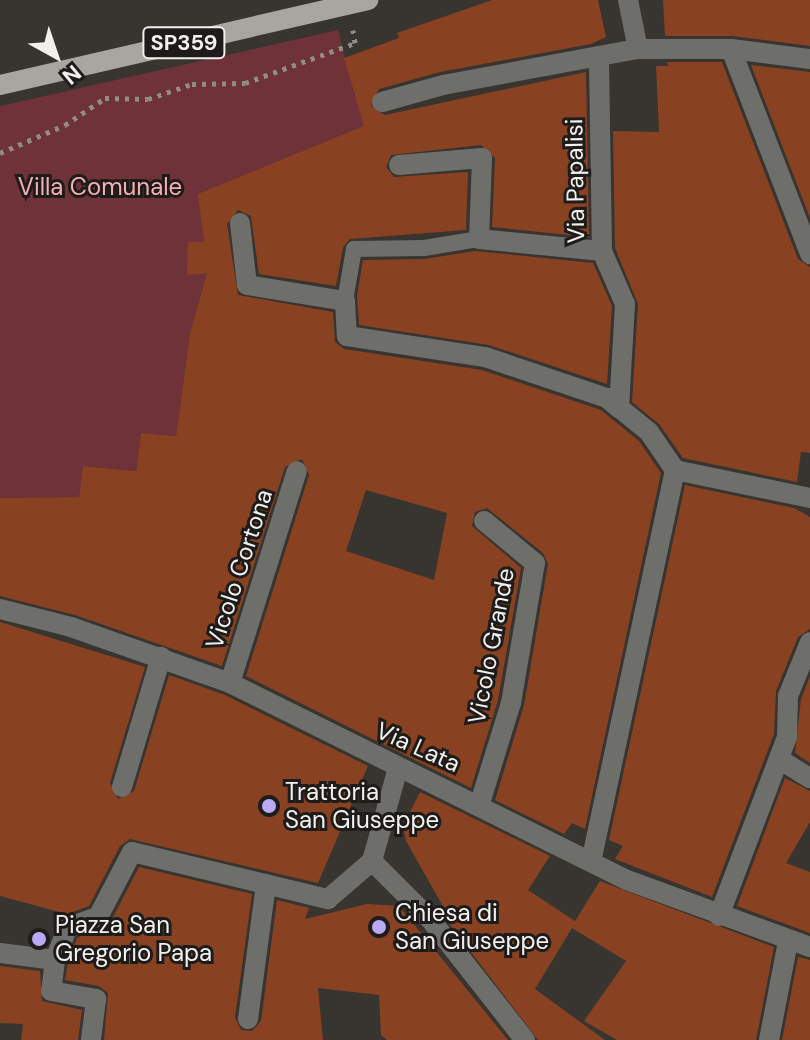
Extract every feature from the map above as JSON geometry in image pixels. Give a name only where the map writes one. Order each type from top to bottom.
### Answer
[{"type":"main road","name":"SP359","points":[[0,85],[356,2]]},
{"type":"street","points":[[628,0],[638,49]]},
{"type":"street","points":[[382,102],[443,85],[638,49],[731,49],[810,59]]},
{"type":"street","points":[[731,49],[810,254]]},
{"type":"street","name":"Via Papalisi","points":[[599,56],[602,251],[625,304],[619,408]]},
{"type":"street","points":[[399,165],[482,158],[479,239],[602,251]]},
{"type":"street","points":[[240,223],[247,285],[345,301],[347,336],[485,357],[607,398],[649,432],[675,470],[810,498]]},
{"type":"street","points":[[591,862],[675,470]]},
{"type":"street","name":"Vicolo Cortona","points":[[230,683],[297,471]]},
{"type":"street","name":"Vicolo Grande","points":[[480,803],[511,703],[535,563],[484,521]]},
{"type":"street","name":"Via Lata","points":[[0,609],[161,657],[230,683],[398,768],[480,803],[591,862],[719,916],[810,947]]},
{"type":"street","points":[[719,916],[787,737],[788,696],[810,642]]},
{"type":"street","points":[[122,787],[161,657]]},
{"type":"street","points":[[779,759],[810,778]]},
{"type":"street","points":[[91,1040],[96,999],[51,991],[55,960],[67,928],[98,917],[132,852],[328,899],[372,861],[398,768]]},
{"type":"street","points":[[372,861],[430,919],[525,1040]]},
{"type":"street","points":[[248,1019],[266,884]]},
{"type":"street","points":[[769,1040],[788,941]]},
{"type":"street","points":[[0,953],[55,960]]},
{"type":"lane","points":[[345,301],[354,249],[424,248],[479,239]]},
{"type":"path","points":[[0,153],[65,125],[105,98],[148,99],[192,84],[245,83],[355,43],[356,2]]},
{"type":"green space","name":"Villa Comunale","points":[[338,30],[355,96],[374,86],[382,119],[199,194],[204,242],[188,242],[207,273],[190,333],[176,436],[141,433],[136,471],[83,466],[79,497],[0,498],[0,106]]},
{"type":"building","points":[[492,0],[598,0],[606,37],[591,44],[440,72],[379,89],[370,106],[385,115],[586,72],[589,237],[492,227],[495,158],[481,145],[391,155],[386,167],[394,177],[468,172],[466,230],[350,239],[343,247],[336,286],[259,274],[251,216],[238,210],[227,224],[238,295],[333,312],[335,342],[344,349],[482,370],[601,410],[639,441],[661,473],[585,829],[572,823],[564,834],[495,800],[524,705],[548,564],[543,553],[487,508],[475,512],[472,526],[521,568],[498,700],[471,788],[246,676],[309,475],[302,459],[285,467],[222,666],[75,615],[0,596],[0,498],[79,497],[83,466],[136,471],[141,433],[176,436],[190,333],[207,273],[187,275],[188,242],[204,242],[198,194],[364,126],[344,58],[399,38],[397,33]],"holes":[[[366,490],[447,513],[434,580],[346,551]]]},
{"type":"building","points":[[663,0],[810,0],[810,46],[732,36],[665,36]]},
{"type":"building","points":[[667,62],[722,62],[798,259],[810,267],[810,453],[801,452],[797,482],[683,458],[659,424],[632,402],[638,304],[615,248],[613,131],[659,132],[656,66],[668,66]]},
{"type":"building","points":[[751,65],[810,72],[810,218]]},
{"type":"building","points":[[475,251],[593,263],[612,306],[607,384],[489,345],[359,325],[357,296],[363,260],[424,259]]},
{"type":"building","points":[[685,485],[794,508],[810,517],[810,629],[798,637],[776,691],[774,734],[712,897],[615,859],[623,846],[609,840]]},
{"type":"building","points":[[0,622],[145,667],[110,783],[118,799],[134,791],[169,675],[225,695],[368,766],[318,883],[130,839],[120,846],[89,906],[67,914],[0,896]]},
{"type":"building","points":[[810,676],[810,763],[795,753],[801,699]]},
{"type":"building","points":[[785,778],[810,791],[810,822],[786,863],[810,872],[810,933],[737,906]]},
{"type":"building","points":[[420,792],[550,856],[528,890],[575,921],[600,881],[774,947],[756,1040],[617,1040],[584,1021],[626,961],[572,928],[535,989],[605,1040],[538,1040],[438,909],[445,910],[406,841],[403,826]]},
{"type":"building","points":[[139,867],[252,894],[235,1017],[241,1030],[252,1031],[261,1021],[277,900],[309,908],[305,919],[367,904],[399,906],[508,1040],[387,1040],[381,1035],[379,995],[318,988],[323,1040],[104,1040],[108,993],[99,986],[65,980],[68,963],[77,938],[110,923]]},
{"type":"building","points":[[798,957],[810,960],[810,1040],[782,1040]]},
{"type":"building","points":[[0,966],[40,971],[42,1001],[82,1010],[78,1040],[21,1040],[23,1024],[0,1023]]},
{"type":"place","name":"Trattoria San Giuseppe","points":[[269,806]]},
{"type":"place","name":"Chiesa di San Giuseppe","points":[[379,927]]},
{"type":"place","name":"Piazza San Gregorio Papa","points":[[39,939]]}]
